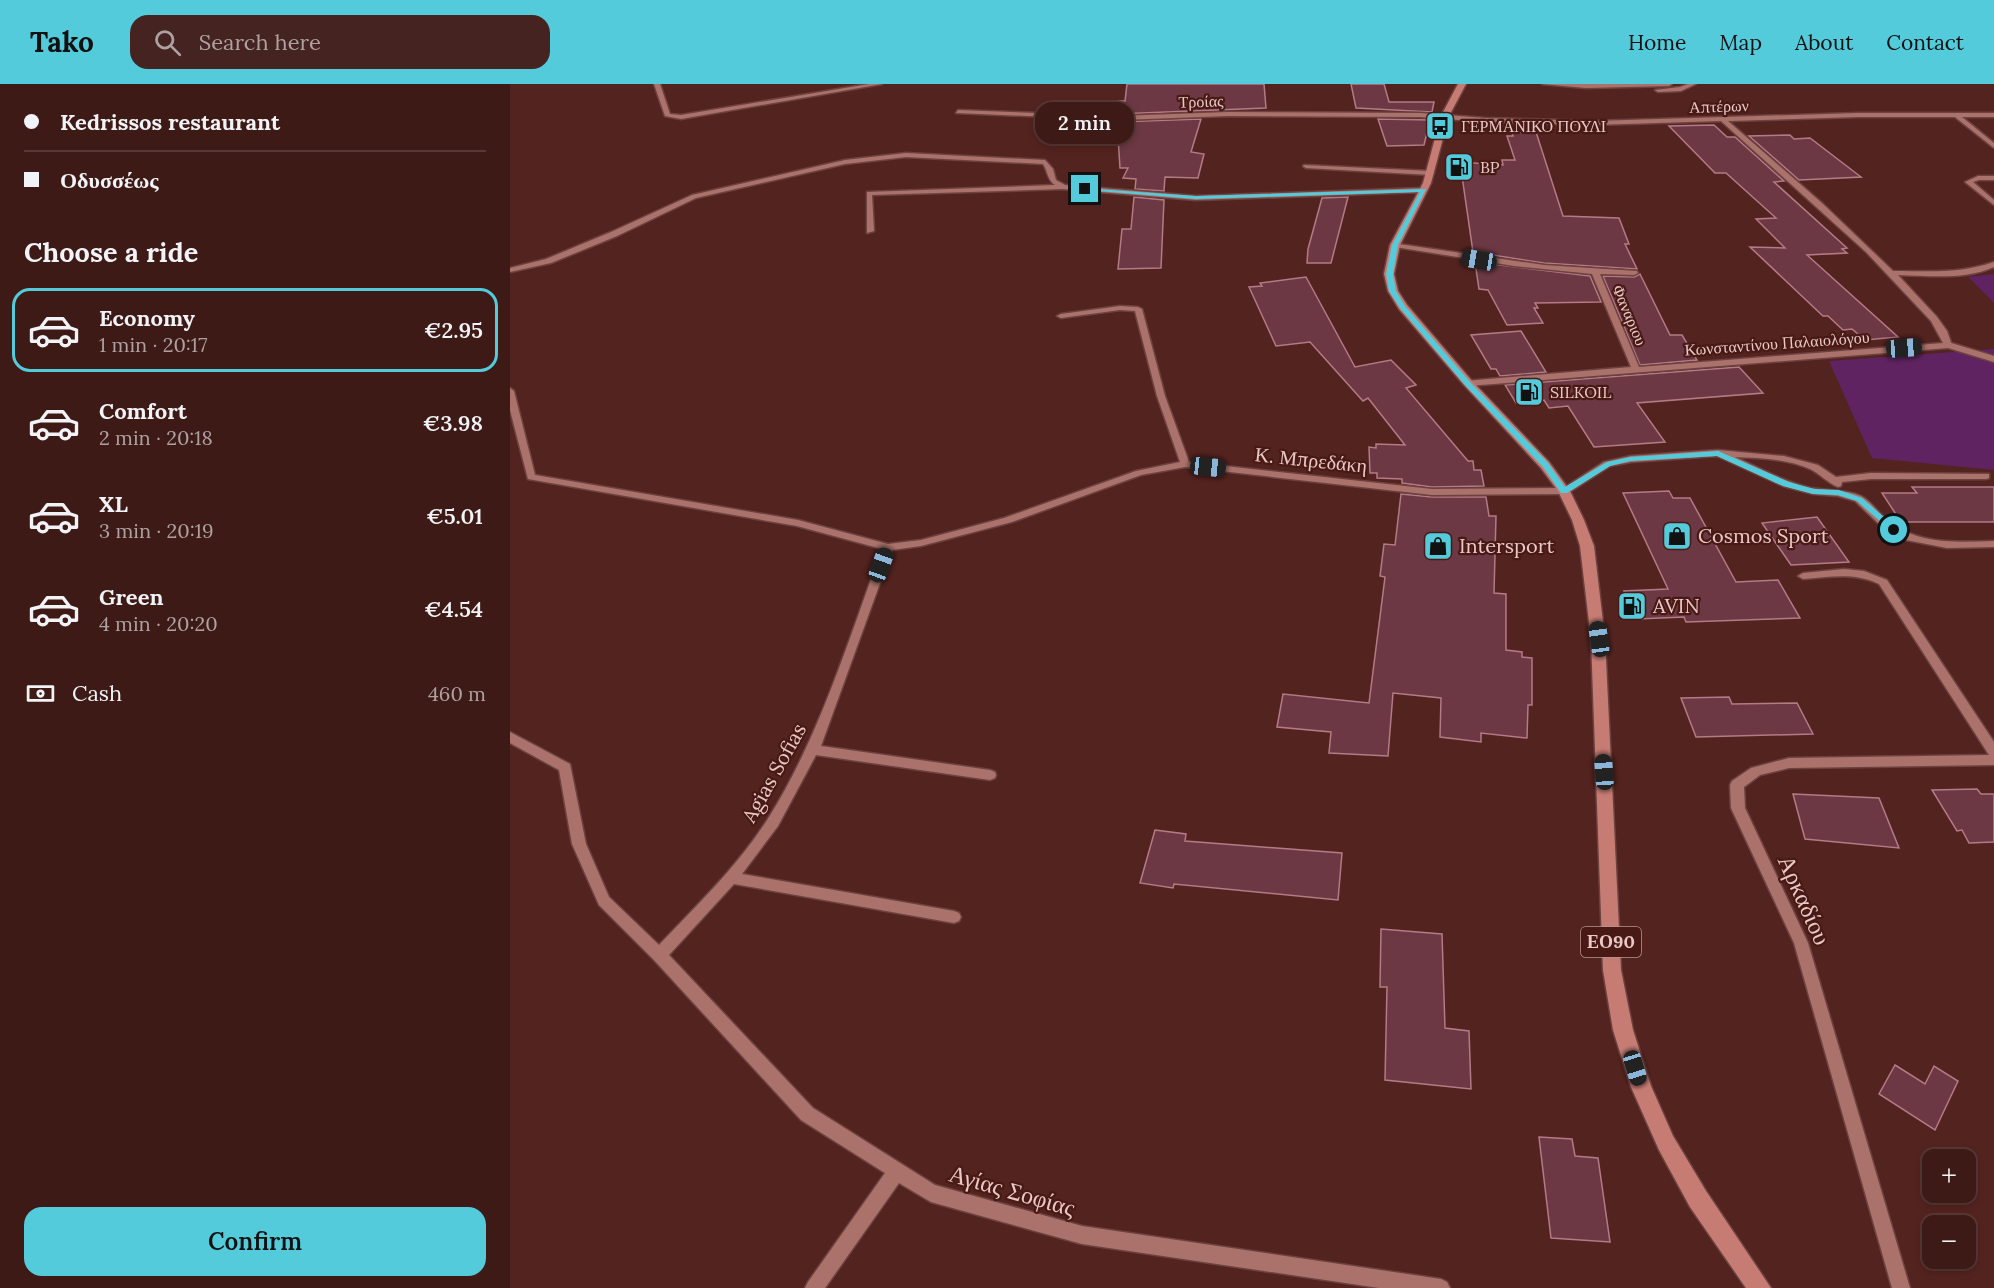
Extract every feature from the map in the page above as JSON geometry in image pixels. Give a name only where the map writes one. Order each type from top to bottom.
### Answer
[{"type":"main road","name":"ΕΟ90","points":[[1462,84],[1445,116],[1431,173],[1424,190],[1395,245],[1389,274],[1393,291],[1403,307],[1468,383],[1545,465],[1564,491],[1578,520],[1587,546],[1599,639],[1612,970],[1623,1030],[1641,1087],[1666,1143],[1698,1199],[1760,1288]]},
{"type":"street","points":[[657,84],[657,91],[663,99],[667,114],[681,117],[879,84]]},
{"type":"street","points":[[1545,84],[1586,86],[1669,84]]},
{"type":"street","points":[[1586,86],[1600,90],[1652,90],[1681,89],[1694,84]]},
{"type":"street","name":"Τροίας","points":[[958,112],[1120,118],[1228,114],[1445,116]]},
{"type":"street","points":[[1956,115],[1994,146]]},
{"type":"street","name":"Απτέρων","points":[[1445,116],[1485,120],[1594,123],[1994,115]]},
{"type":"street","points":[[1722,119],[1893,273],[1933,318],[1946,337],[1948,345],[1994,359]]},
{"type":"street","points":[[510,270],[548,261],[614,234],[694,196],[865,159],[906,155],[1045,162],[1050,169],[1053,181],[1063,187]]},
{"type":"street","points":[[1306,166],[1431,173]]},
{"type":"street","points":[[1994,178],[1977,178],[1968,182],[1994,203]]},
{"type":"street","points":[[870,231],[869,193],[1063,187],[1196,198],[1424,190]]},
{"type":"street","points":[[1395,245],[1500,263],[1596,273],[1634,273]]},
{"type":"street","points":[[1893,273],[1966,272],[1986,269],[1994,264]]},
{"type":"street","name":"Φαναριου","points":[[1596,273],[1636,369]]},
{"type":"street","points":[[1061,316],[1138,309],[1161,396],[1185,464]]},
{"type":"street","name":"Κωνσταντίνου Παλαιολόγου","points":[[1468,383],[1948,345]]},
{"type":"street","points":[[510,391],[531,477],[798,523],[888,547]]},
{"type":"street","points":[[1564,491],[1607,464],[1630,459],[1718,453],[1780,458],[1807,465],[1834,480],[1848,496]]},
{"type":"street","points":[[1718,453],[1786,484],[1813,491],[1839,493],[1859,500],[1884,523],[1905,537],[1947,544],[1994,544]]},
{"type":"street","name":"Κ. Μπρεδάκη","points":[[888,547],[921,543],[1008,520],[1140,473],[1185,464],[1432,492],[1564,491]]},
{"type":"street","points":[[1834,480],[1871,476],[1986,476]]},
{"type":"street","name":"Agias Sofias","points":[[659,955],[731,878],[773,822],[813,750],[888,547]]},
{"type":"street","points":[[1803,576],[1856,572],[1870,574],[1883,582],[1994,752]]},
{"type":"street","name":"Αγίας Σοφίας","points":[[510,737],[565,767],[579,844],[604,901],[659,955],[807,1114],[931,1193],[1082,1235],[1441,1288]]},
{"type":"street","points":[[813,750],[990,776]]},
{"type":"street","name":"Αρκαδίου","points":[[1901,1288],[1801,943],[1738,808],[1737,785],[1756,771],[1790,763],[1994,759]]},
{"type":"street","points":[[731,878],[954,917]]},
{"type":"street","points":[[814,1288],[897,1171]]},
{"type":"shaded area","points":[[1994,274],[1994,303],[1968,277]]},
{"type":"shaded area","points":[[1994,349],[1994,470],[1872,458],[1829,361]]},
{"type":"building","points":[[1127,84],[1264,84],[1266,108],[1116,114],[1115,101],[1125,101]]},
{"type":"building","points":[[1351,84],[1384,84],[1389,102],[1434,102],[1432,112],[1356,108]]},
{"type":"building","points":[[1201,119],[1191,152],[1204,154],[1198,178],[1165,177],[1164,191],[1135,189],[1136,179],[1123,178],[1128,168],[1120,168],[1117,122]]},
{"type":"building","points":[[1378,119],[1430,120],[1424,145],[1387,146]]},
{"type":"building","points":[[1714,125],[1727,137],[1735,137],[1784,181],[1774,182],[1847,248],[1842,249],[1847,253],[1807,255],[1898,337],[1865,340],[1852,329],[1843,330],[1828,316],[1823,316],[1750,247],[1785,248],[1756,219],[1776,218],[1726,173],[1715,173],[1669,126]]},
{"type":"building","points":[[1512,132],[1536,132],[1563,216],[1619,218],[1629,244],[1625,244],[1637,269],[1544,263],[1473,252],[1460,162],[1503,165],[1502,160],[1515,160],[1507,136],[1513,136]]},
{"type":"building","points":[[1790,135],[1794,139],[1810,138],[1861,177],[1799,180],[1749,136]]},
{"type":"building","points":[[1134,197],[1164,200],[1161,268],[1118,269],[1122,229],[1131,229]]},
{"type":"building","points":[[1348,197],[1331,263],[1307,263],[1308,249],[1322,198]]},
{"type":"building","points":[[1475,262],[1590,276],[1601,302],[1535,303],[1538,308],[1534,308],[1543,323],[1507,325],[1488,290],[1479,289]]},
{"type":"building","points":[[1640,274],[1670,335],[1682,335],[1697,360],[1640,365],[1603,276],[1634,277]]},
{"type":"building","points":[[1306,277],[1355,367],[1391,360],[1416,385],[1406,388],[1468,461],[1473,461],[1474,470],[1481,470],[1484,486],[1432,487],[1402,483],[1402,479],[1377,478],[1377,473],[1370,473],[1369,447],[1376,448],[1376,444],[1405,445],[1368,398],[1363,401],[1310,342],[1276,346],[1249,287],[1262,286],[1260,283]]},
{"type":"building","points":[[1521,331],[1546,372],[1500,376],[1496,369],[1491,369],[1471,335]]},
{"type":"building","points":[[1739,367],[1763,393],[1637,403],[1665,442],[1594,447],[1568,406],[1549,408],[1544,400],[1516,403],[1505,385]]},
{"type":"building","points":[[1912,487],[1994,487],[1994,522],[1901,522],[1882,493],[1917,493]]},
{"type":"building","points":[[1669,491],[1673,498],[1690,498],[1736,582],[1778,580],[1800,618],[1686,622],[1684,617],[1637,619],[1624,591],[1668,589],[1623,493]]},
{"type":"building","points":[[1401,494],[1432,497],[1486,497],[1489,516],[1496,516],[1494,593],[1506,594],[1506,650],[1522,652],[1522,657],[1532,658],[1532,705],[1528,705],[1527,738],[1481,733],[1481,742],[1440,737],[1441,698],[1393,693],[1388,756],[1329,753],[1331,732],[1277,727],[1283,694],[1369,703],[1385,577],[1380,576],[1384,544],[1395,545]]},
{"type":"building","points":[[1817,517],[1849,562],[1791,565],[1762,523]]},
{"type":"building","points":[[1729,697],[1732,704],[1797,703],[1813,734],[1696,737],[1681,698]]},
{"type":"building","points":[[1977,789],[1981,794],[1994,794],[1994,842],[1969,843],[1962,830],[1957,831],[1932,790]]},
{"type":"building","points":[[1793,794],[1879,798],[1899,848],[1805,839]]},
{"type":"building","points":[[1155,830],[1186,834],[1185,841],[1342,853],[1338,900],[1174,884],[1173,888],[1140,883]]},
{"type":"building","points":[[1381,929],[1442,934],[1445,1028],[1469,1031],[1471,1089],[1385,1080],[1387,987],[1380,987]]},
{"type":"building","points":[[1895,1065],[1925,1084],[1934,1066],[1958,1081],[1935,1130],[1879,1094]]},
{"type":"building","points":[[1539,1137],[1572,1139],[1575,1156],[1598,1158],[1610,1242],[1551,1238]]},
{"type":"place","name":"ΓΕΡΜΑΝΙΚΟ ΠΟΥΛΙ","points":[[1440,126]]},
{"type":"place","name":"BP","points":[[1459,167]]},
{"type":"place","name":"SILKOIL","points":[[1529,392]]},
{"type":"place","name":"Cosmos Sport","points":[[1677,536]]},
{"type":"place","name":"Intersport","points":[[1438,546]]},
{"type":"place","name":"AVIN","points":[[1632,606]]},
{"type":"route","points":[[1085,189],[1196,198],[1424,190],[1395,245],[1389,274],[1393,291],[1403,307],[1468,383],[1545,465],[1564,491],[1607,464],[1630,459],[1718,453],[1786,484],[1813,491],[1839,493],[1859,500],[1894,530]]}]
